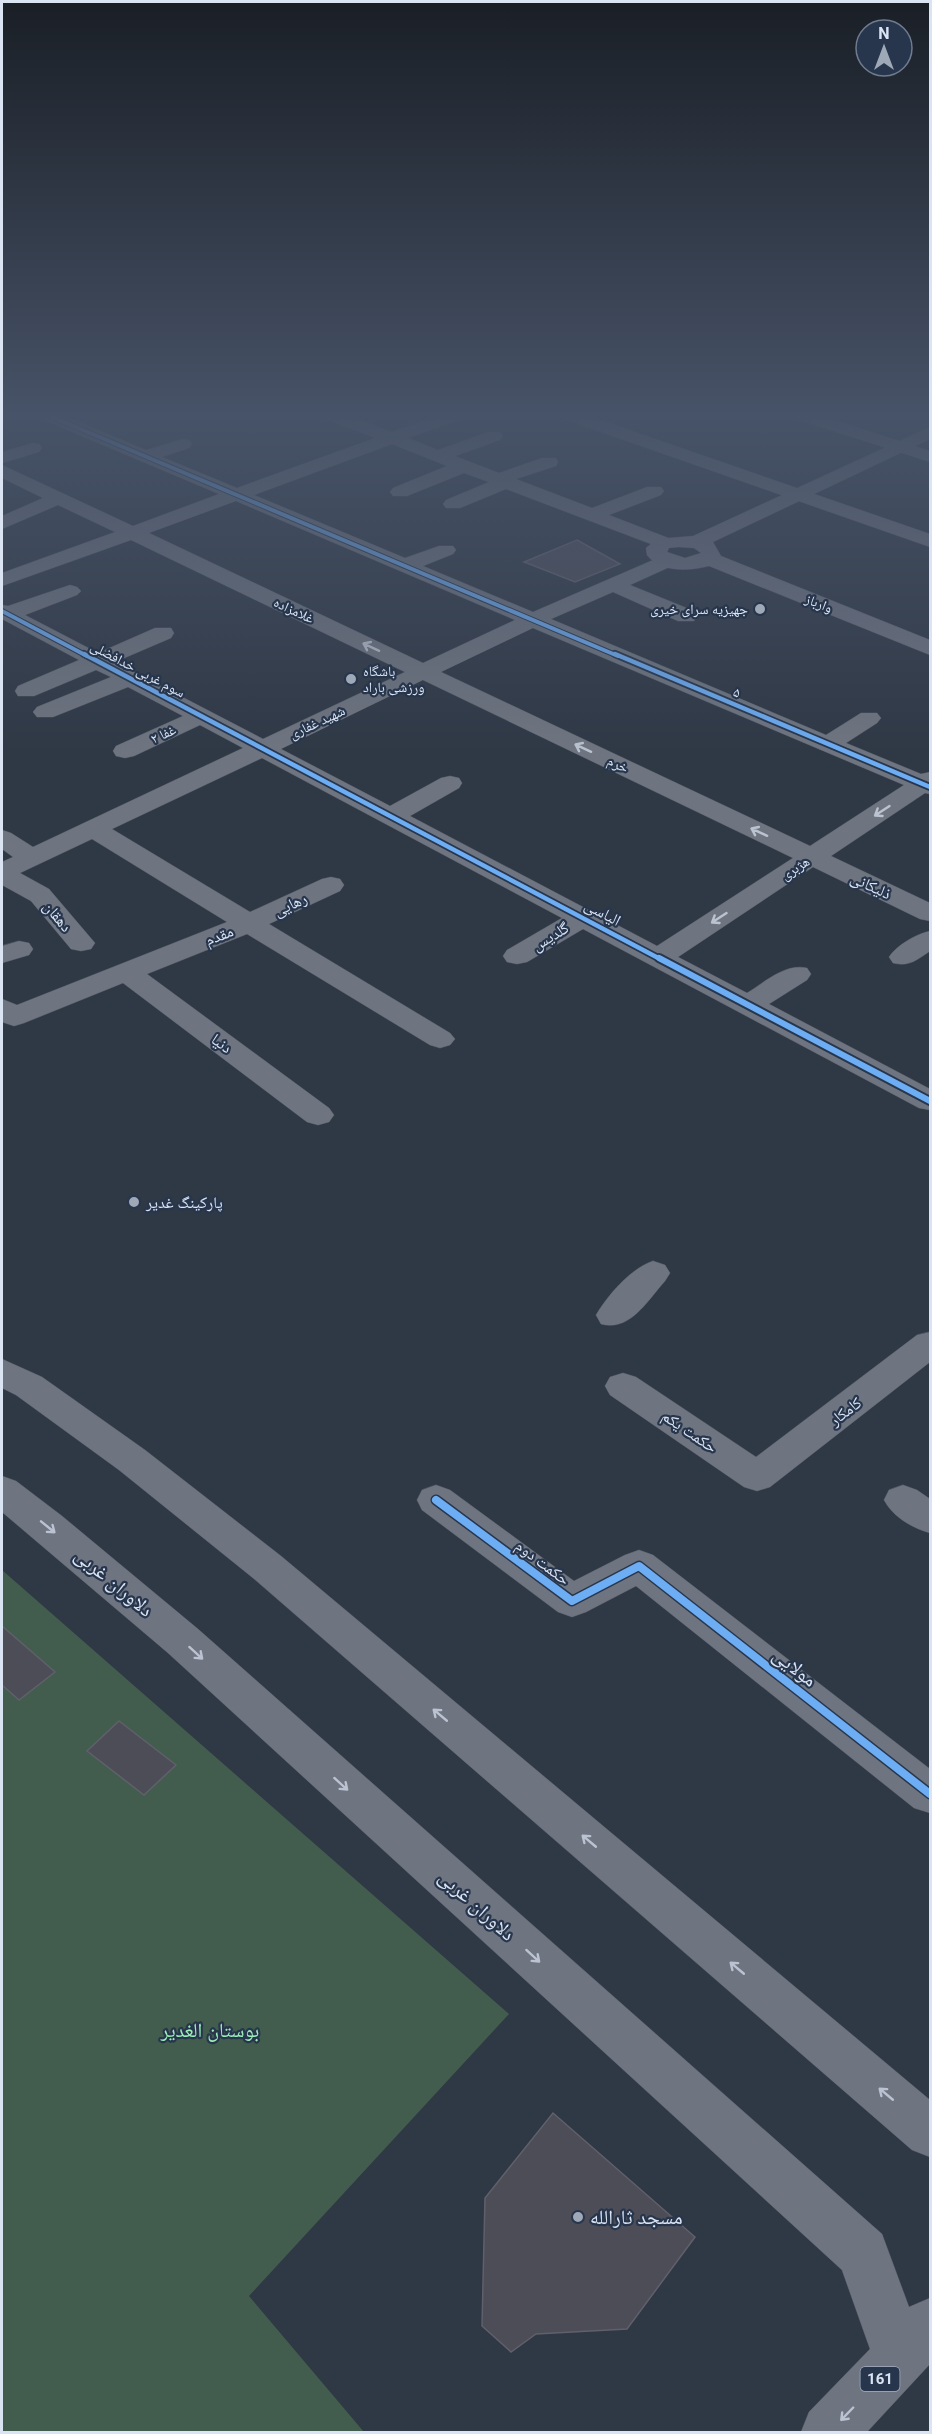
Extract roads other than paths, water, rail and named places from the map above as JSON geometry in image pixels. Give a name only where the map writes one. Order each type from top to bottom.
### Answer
[{"type":"main road","points":[[666,552],[702,550],[741,528]]},
{"type":"main road","name":"وارباز","points":[[702,550],[930,648]]},
{"type":"main road","points":[[2,1372],[30,1386],[132,1460],[267,1567],[930,2132]]},
{"type":"main road","name":"دلاوران غربی","points":[[2,1491],[183,1641],[863,2253],[915,2341]]},
{"type":"main road","name":"161","points":[[829,2433],[915,2341]]},
{"type":"street","name":"غلامزاده","points":[[120,528],[423,672]]},
{"type":"street","points":[[2,580],[142,528]]},
{"type":"street","name":"۵","points":[[317,528],[828,744],[928,783]]},
{"type":"street","points":[[617,528],[666,552]]},
{"type":"street","points":[[864,538],[888,528]]},
{"type":"street","points":[[890,528],[925,544]]},
{"type":"street","points":[[406,565],[446,550]]},
{"type":"street","name":"شهید غفاری","points":[[2,873],[534,619],[613,585],[666,552]]},
{"type":"street","points":[[613,585],[686,616]]},
{"type":"street","points":[[4,612],[70,591]]},
{"type":"street","name":"سوم غربی خدافضلی","points":[[4,612],[262,749]]},
{"type":"street","points":[[26,691],[97,661],[160,625],[75,650]]},
{"type":"street","name":"خرم","points":[[423,672],[812,857]]},
{"type":"street","points":[[45,712],[129,678]]},
{"type":"street","name":"غفا ۲","points":[[125,751],[201,716]]},
{"type":"street","points":[[828,744],[869,718]]},
{"type":"street","name":"الیاسی","points":[[262,749],[930,1101]]},
{"type":"street","points":[[391,816],[450,783]]},
{"type":"street","name":"هژبری","points":[[659,957],[928,783]]},
{"type":"street","points":[[93,829],[249,923]]},
{"type":"street","points":[[2,838],[32,858]]},
{"type":"street","name":"ذلیکانی","points":[[812,857],[930,913]]},
{"type":"street","name":"دهقان","points":[[2,873],[40,895],[81,943]]},
{"type":"street","name":"رهایی","points":[[249,923],[331,885]]},
{"type":"street","name":"گلدیس","points":[[516,956],[582,917]]},
{"type":"street","name":"مقدم","points":[[8,1012],[126,972],[249,923],[440,1039]]},
{"type":"street","points":[[903,957],[930,939]]},
{"type":"street","name":"دنیا","points":[[126,972],[318,1115]]},
{"type":"street","points":[[749,1004],[797,974]]},
{"type":"street","points":[[612,1315],[653,1273]]},
{"type":"street","name":"کامکار","points":[[757,1477],[930,1344]]},
{"type":"street","name":"حکمت یکم","points":[[623,1386],[757,1477]]},
{"type":"street","name":"حکمت دوم","points":[[436,1500],[572,1601],[639,1566]]},
{"type":"street","name":"مولایی","points":[[639,1566],[930,1794]]},
{"type":"place","name":"جهیزیه سرای خیری","points":[[760,609]]},
{"type":"place","name":"باشگاه ورزشی باراد","points":[[351,679]]},
{"type":"place","name":"پارکینگ غدیر","points":[[134,1202]]},
{"type":"place","name":"مسجد ثارالله","points":[[578,2217]]},
{"type":"park label","name":"بوستان الغدیر","points":[[210,2030]]}]
